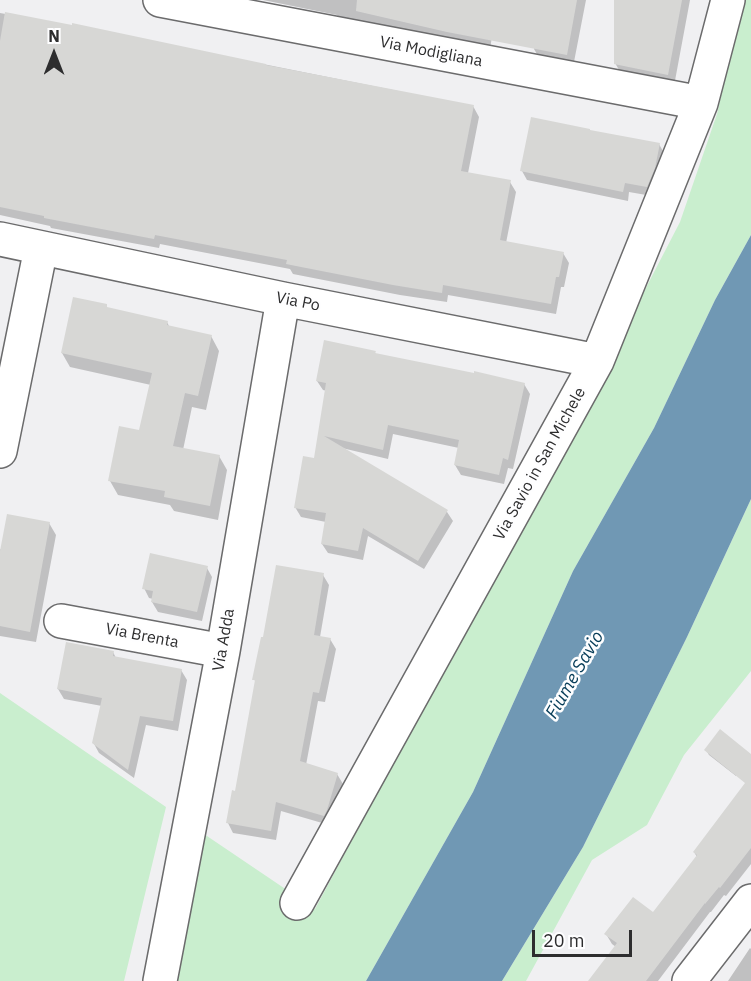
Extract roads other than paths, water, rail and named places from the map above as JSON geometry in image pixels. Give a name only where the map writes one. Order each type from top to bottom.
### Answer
[{"type":"street","name":"Via Modigliana","points":[[160,0],[701,104]]},
{"type":"street","name":"Via Savio in San Michele","points":[[297,903],[597,361],[701,104],[728,0]]},
{"type":"street","name":"Via Po","points":[[0,239],[283,299],[597,361]]},
{"type":"street","points":[[0,451],[41,248]]},
{"type":"street","name":"Via Adda","points":[[160,981],[223,651],[283,299]]},
{"type":"street","name":"Via Brenta","points":[[61,621],[223,651]]},
{"type":"street","points":[[689,981],[751,901]]},
{"type":"water","name":"Fiume Savio","points":[[751,235],[751,499],[687,637],[583,847],[502,981],[366,981],[473,792],[573,571],[654,428],[715,300]]}]
